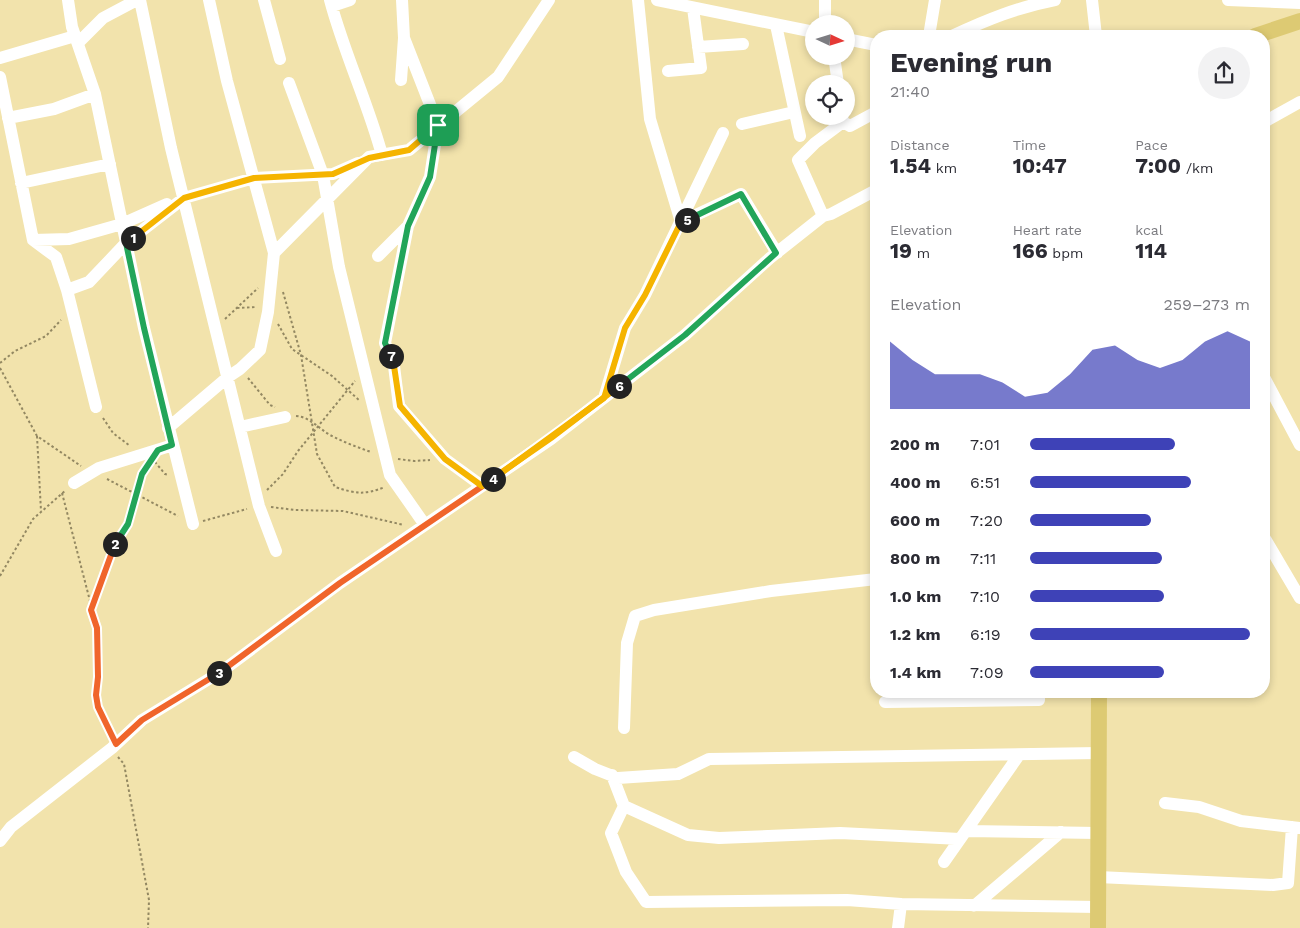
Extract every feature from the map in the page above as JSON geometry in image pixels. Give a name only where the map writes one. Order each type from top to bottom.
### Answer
[{"type":"main road","points":[[1270,31],[1300,21]]},
{"type":"main road","points":[[1098,928],[1099,698]]},
{"type":"street","points":[[68,0],[76,40],[95,94],[144,328],[193,524]]},
{"type":"street","points":[[0,58],[76,40],[103,18],[138,0],[258,502],[276,551]]},
{"type":"street","points":[[168,428],[240,369],[260,350],[268,312],[272,275],[274,253],[227,82],[209,0]]},
{"type":"street","points":[[264,0],[280,60]]},
{"type":"street","points":[[274,253],[327,199],[376,156],[376,135],[352,72],[331,3],[350,0]]},
{"type":"street","points":[[401,80],[404,38],[402,0]]},
{"type":"street","points":[[32,240],[69,239],[122,224],[184,198],[254,178],[333,174],[376,156],[409,150],[498,77],[549,0]]},
{"type":"street","points":[[638,0],[650,119],[681,222]]},
{"type":"street","points":[[658,0],[805,30]]},
{"type":"street","points":[[824,15],[825,0]]},
{"type":"street","points":[[930,30],[935,0]]},
{"type":"street","points":[[965,30],[990,18],[1021,7],[1055,0]]},
{"type":"street","points":[[1092,0],[1095,30]]},
{"type":"street","points":[[1228,0],[1300,3]]},
{"type":"street","points":[[668,71],[701,68],[693,8]]},
{"type":"street","points":[[776,25],[800,136]]},
{"type":"street","points":[[404,38],[438,125],[430,177],[408,226],[385,343],[394,366],[400,406],[445,459],[482,486]]},
{"type":"street","points":[[855,41],[870,44]]},
{"type":"street","points":[[698,47],[743,44]]},
{"type":"street","points":[[0,77],[32,240],[56,257],[67,290],[96,408]]},
{"type":"street","points":[[289,83],[323,175],[339,267],[390,475],[425,525]]},
{"type":"street","points":[[8,118],[54,109],[95,94]]},
{"type":"street","points":[[1270,119],[1300,102]]},
{"type":"street","points":[[742,124],[794,112]]},
{"type":"street","points":[[855,123],[870,115]]},
{"type":"street","points":[[823,216],[798,160],[835,125]]},
{"type":"street","points":[[604,398],[625,328],[645,295],[723,133]]},
{"type":"street","points":[[21,183],[110,164]]},
{"type":"street","points":[[0,842],[11,828],[114,746],[142,720],[222,671],[340,583],[551,438],[685,335],[776,253],[823,216],[870,193]]},
{"type":"street","points":[[681,222],[741,194],[776,253]]},
{"type":"street","points":[[67,290],[89,282],[126,243],[184,198]]},
{"type":"street","points":[[378,256],[408,226]]},
{"type":"street","points":[[1270,388],[1300,444]]},
{"type":"street","points":[[240,427],[286,414]]},
{"type":"street","points":[[74,483],[99,468],[172,445]]},
{"type":"street","points":[[1270,547],[1300,598]]},
{"type":"street","points":[[624,728],[627,642],[635,616],[654,610],[771,591],[870,580]]},
{"type":"street","points":[[885,702],[922,698]]},
{"type":"street","points":[[990,698],[1039,700],[1039,698]]},
{"type":"street","points":[[574,757],[618,778],[678,774],[709,759],[1099,753]]},
{"type":"street","points":[[944,862],[1019,754]]},
{"type":"street","points":[[612,776],[624,806],[688,835],[719,838],[840,834],[1098,833]]},
{"type":"street","points":[[1098,877],[1273,885],[1288,883],[1296,827],[1240,821],[1199,807],[1165,803]]},
{"type":"street","points":[[624,806],[611,833],[626,872],[646,902],[847,900],[901,904],[1098,907]]},
{"type":"street","points":[[974,906],[1061,832]]},
{"type":"street","points":[[898,928],[901,904]]},
{"type":"path","points":[[216,328],[272,275],[279,278],[301,355],[317,454],[336,487],[356,494],[369,493],[396,484]]},
{"type":"path","points":[[236,308],[262,306],[273,317],[292,349],[375,412]]},
{"type":"path","points":[[0,363],[14,352],[46,336],[72,309]]},
{"type":"path","points":[[240,369],[270,405],[286,414],[305,416],[346,443],[386,457],[414,461],[445,459]]},
{"type":"path","points":[[258,502],[284,474],[313,433],[365,369]]},
{"type":"path","points":[[38,436],[41,511]]},
{"type":"path","points":[[91,610],[115,542],[128,524],[142,474],[158,450]]},
{"type":"path","points":[[0,576],[33,519],[74,483]]},
{"type":"path","points":[[62,493],[97,628],[97,701],[114,746],[124,764],[148,900],[148,928]]},
{"type":"path","points":[[258,502],[295,510],[343,511],[404,524],[413,534]]},
{"type":"route","points":[[438,125],[409,150],[369,158],[333,174],[254,178],[184,198],[126,243],[172,445],[158,450],[142,474],[128,524],[115,542],[91,610],[97,628],[98,677],[96,695],[98,707],[116,744],[142,720],[222,671],[340,583],[449,510],[551,438],[604,398],[611,369],[625,328],[645,295],[681,222],[741,194],[776,253],[685,335],[604,398],[551,438],[482,486],[445,459],[400,406],[394,366],[385,343],[408,226],[430,177],[438,125]]}]
